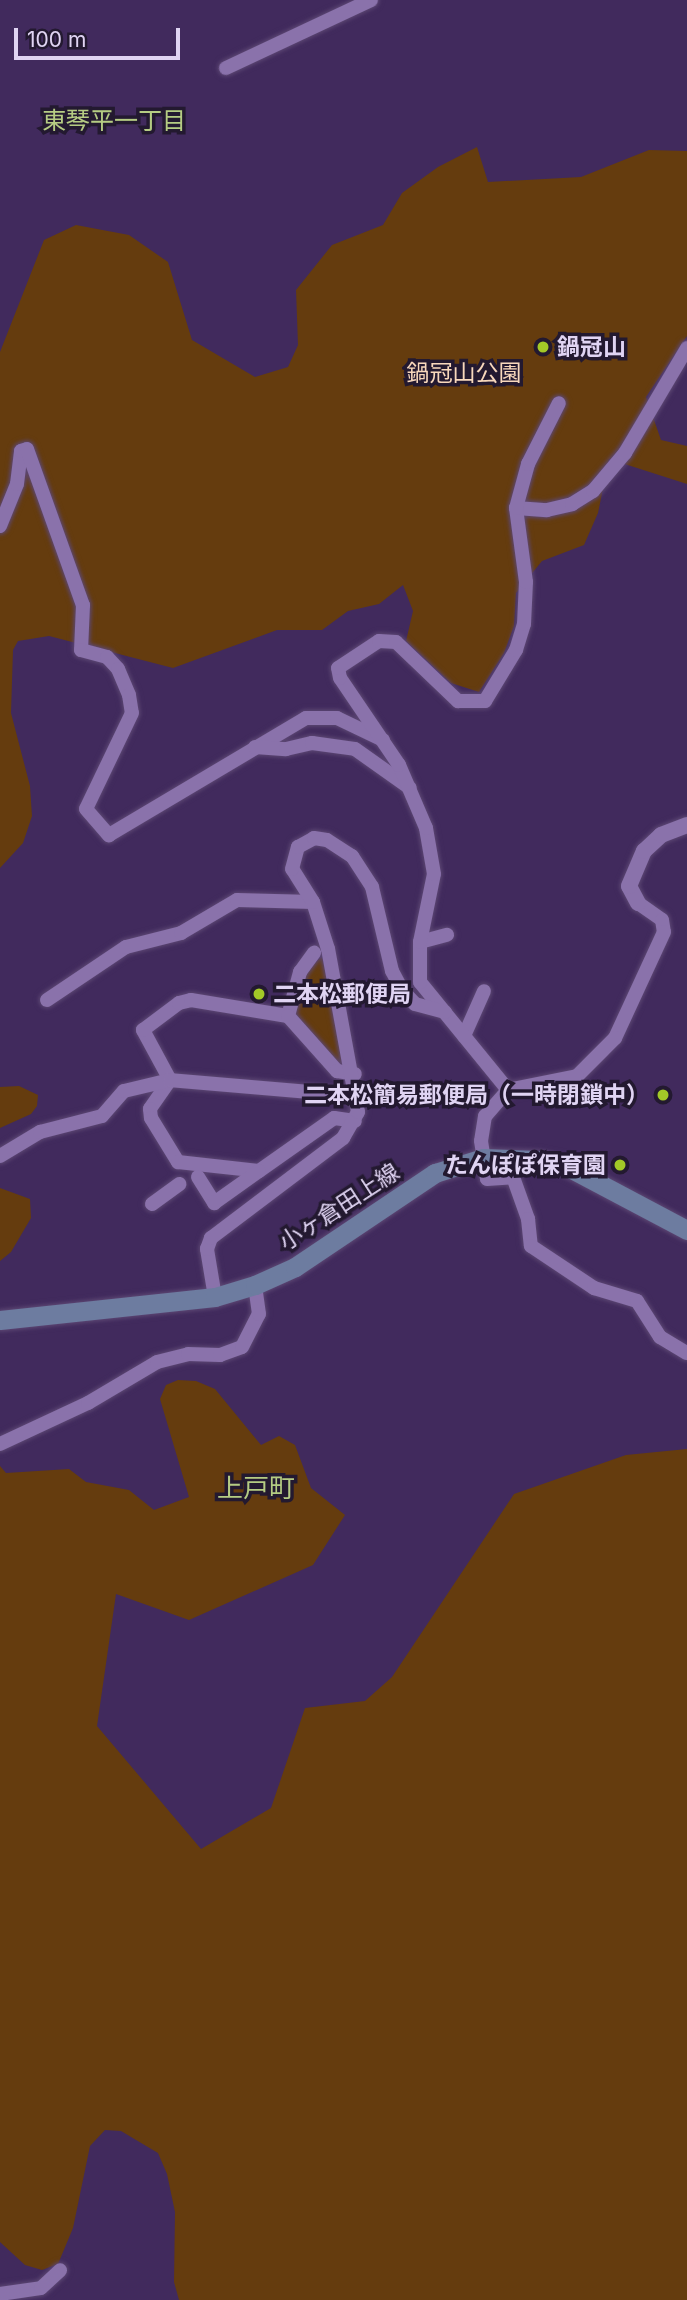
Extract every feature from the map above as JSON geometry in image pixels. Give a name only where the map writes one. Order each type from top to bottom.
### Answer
[{"type":"main road","name":"小ヶ倉田上線","points":[[0,1320],[215,1297],[255,1284],[295,1266],[435,1173],[483,1158],[538,1160],[566,1166],[687,1230]]},
{"type":"street","points":[[226,68],[371,0]]},
{"type":"street","points":[[516,508],[547,510],[572,504],[593,491],[618,463],[687,348]]},
{"type":"street","points":[[509,1090],[420,982],[420,942],[434,874],[426,828],[410,788],[383,740],[340,678],[340,664],[379,640],[396,642],[458,701],[485,701],[516,650],[524,624],[526,582],[516,508],[528,464],[559,403]]},
{"type":"street","points":[[0,526],[17,484],[20,451],[27,450],[83,605],[81,650],[107,657],[118,669],[129,695],[132,713],[86,809],[109,835],[293,724],[314,717],[337,718],[383,740]]},
{"type":"street","points":[[255,747],[286,749],[301,743],[355,749],[410,788]]},
{"type":"street","points":[[687,825],[661,835],[644,851],[630,878],[631,893],[638,902],[656,914],[664,932],[615,1038],[577,1076],[509,1090],[485,1116],[483,1158],[487,1179],[513,1177],[536,1251],[594,1288],[637,1301],[660,1337],[687,1353]]},
{"type":"street","points":[[215,1297],[207,1249],[211,1238],[344,1138],[355,1121],[358,1096],[355,1074],[313,902],[295,878],[292,861],[304,842],[327,839],[352,856],[372,887],[393,971],[402,990],[415,1004],[445,1012]]},
{"type":"street","points":[[47,1000],[126,947],[181,933],[237,900],[313,902]]},
{"type":"street","points":[[420,942],[447,935]]},
{"type":"street","points":[[288,1016],[300,972],[314,953]]},
{"type":"street","points":[[464,1036],[484,991]]},
{"type":"street","points":[[170,1080],[143,1030],[179,1003],[191,1000],[288,1016],[337,1071],[355,1074]]},
{"type":"street","points":[[0,1156],[40,1132],[102,1116],[124,1091],[170,1080],[358,1096]]},
{"type":"street","points":[[170,1080],[150,1109],[151,1118],[178,1162],[259,1171]]},
{"type":"street","points":[[198,1177],[214,1203],[334,1118],[355,1121]]},
{"type":"street","points":[[152,1204],[180,1184]]},
{"type":"street","points":[[0,1444],[88,1403],[157,1362],[188,1354],[220,1355],[242,1347],[259,1314],[255,1284]]},
{"type":"street","points":[[0,2294],[43,2294],[60,2270]]},
{"type":"green space","name":"鍋冠山公園","points":[[477,147],[488,182],[581,177],[649,150],[687,151],[687,336],[646,397],[661,440],[687,446],[687,484],[609,459],[598,513],[584,545],[542,561],[516,593],[514,626],[504,653],[479,692],[451,683],[406,641],[413,611],[403,585],[379,604],[348,611],[322,630],[277,630],[173,668],[49,636],[18,641],[13,650],[11,713],[30,786],[32,816],[23,843],[0,868],[0,352],[44,240],[76,225],[129,235],[168,262],[192,340],[255,377],[288,367],[298,345],[296,290],[332,245],[383,225],[402,193],[438,167]]},
{"type":"green space","points":[[322,957],[347,1067],[339,1066],[295,1013],[304,971]]},
{"type":"green space","points":[[19,1086],[38,1095],[37,1106],[31,1114],[0,1128],[0,1087]]},
{"type":"green space","points":[[0,1188],[30,1199],[31,1218],[11,1252],[0,1261]]},
{"type":"green space","points":[[178,1380],[196,1381],[215,1389],[261,1445],[279,1436],[295,1445],[311,1488],[345,1515],[313,1565],[189,1620],[116,1594],[97,1726],[201,1849],[271,1808],[305,1708],[365,1701],[392,1677],[514,1494],[626,1455],[687,1449],[687,2300],[179,2300],[174,2282],[175,2212],[167,2174],[158,2153],[121,2131],[105,2130],[90,2146],[73,2228],[58,2264],[42,2270],[25,2265],[0,2242],[0,1466],[6,1473],[69,1469],[86,1482],[129,1490],[154,1510],[189,1497],[160,1399],[166,1385]]},
{"type":"place","name":"鍋冠山","points":[[543,347]]},
{"type":"place","name":"二本松郵便局","points":[[259,994]]},
{"type":"place","name":"二本松簡易郵便局（一時閉鎖中）","points":[[663,1095]]},
{"type":"place","name":"たんぽぽ保育園","points":[[620,1165]]},
{"type":"district","name":"東琴平一丁目","points":[[114,121]]},
{"type":"district","name":"上戸町","points":[[256,1488]]}]
